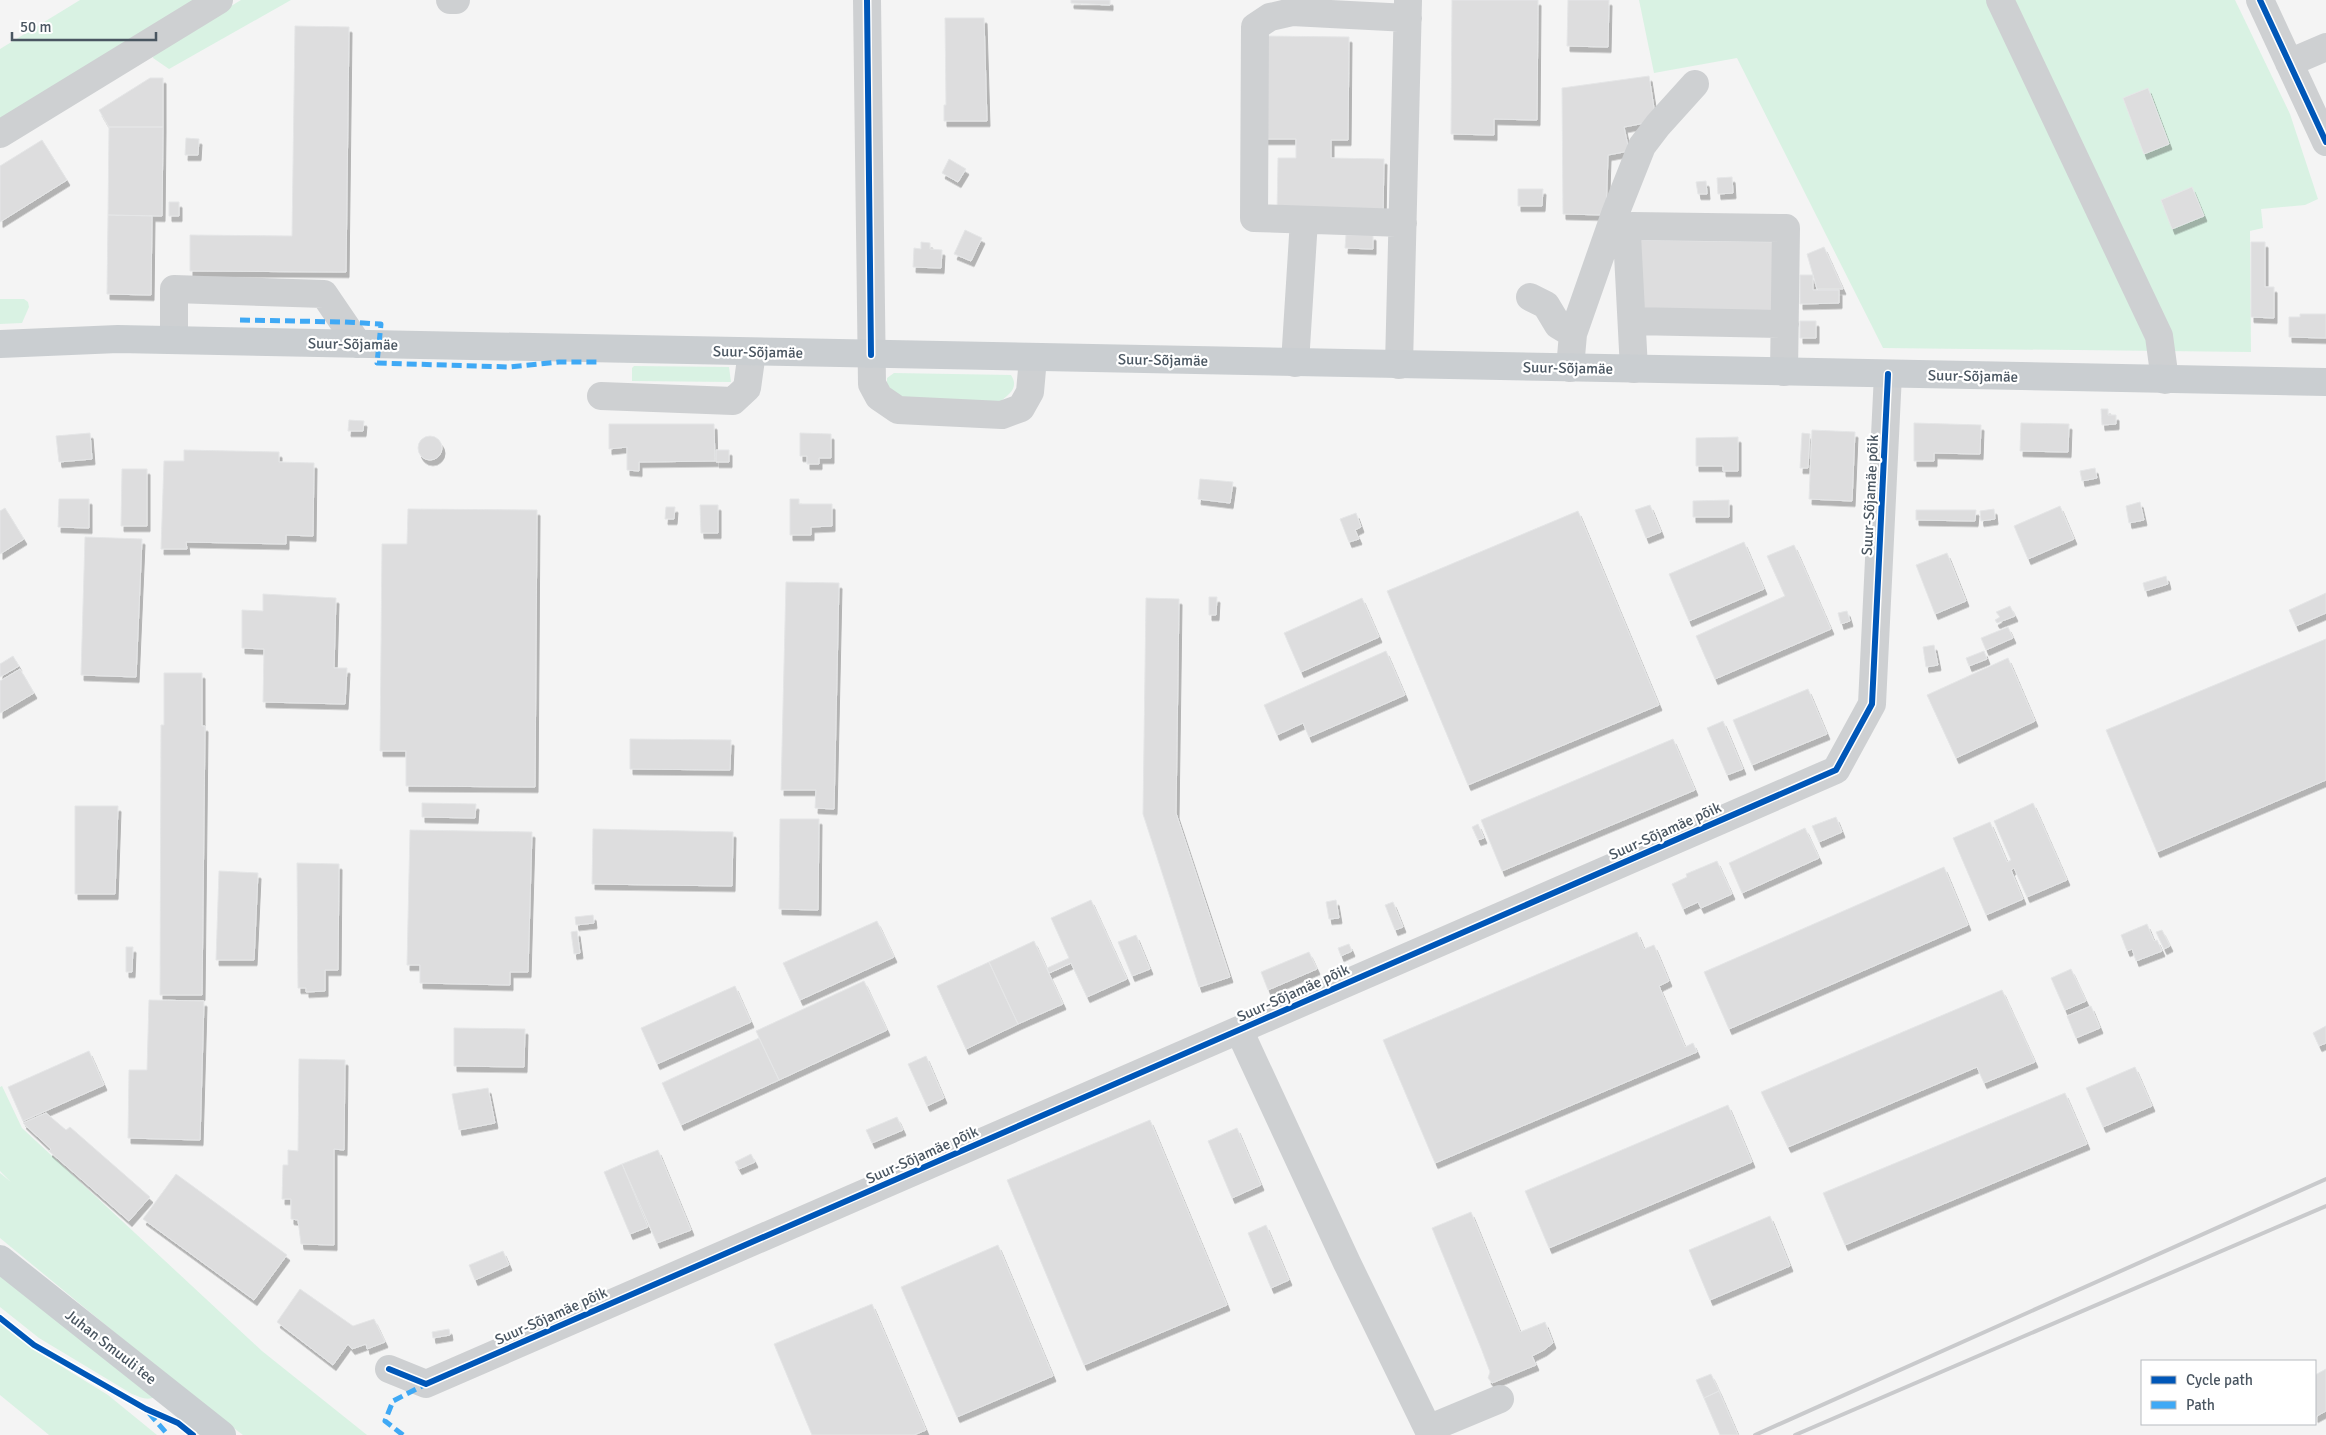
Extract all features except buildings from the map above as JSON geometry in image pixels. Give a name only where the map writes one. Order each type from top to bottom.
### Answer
[{"type":"main road","name":"Suur-Sõjamäe","points":[[0,344],[118,339],[2326,382]]},
{"type":"main road","name":"Juhan Smuuli tee","points":[[0,1259],[222,1435]]},
{"type":"street","points":[[0,134],[219,0]]},
{"type":"street","points":[[450,0],[456,0]]},
{"type":"street","points":[[867,0],[872,384],[879,397],[898,410],[1002,415],[1021,408],[1030,392],[1033,358]]},
{"type":"street","points":[[2000,0],[2159,336],[2165,380]]},
{"type":"street","points":[[2260,0],[2326,142]]},
{"type":"street","points":[[1399,365],[1403,223],[1408,9],[1292,12],[1270,16],[1255,27],[1254,218],[1403,223]]},
{"type":"street","points":[[2289,63],[2326,47]]},
{"type":"street","points":[[1570,368],[1573,334],[1615,214],[1642,146],[1695,84]]},
{"type":"street","points":[[1296,363],[1304,220]]},
{"type":"street","points":[[1634,369],[1627,235],[1632,226],[1786,228],[1784,372]]},
{"type":"street","points":[[174,340],[174,289],[324,294],[358,344]]},
{"type":"street","points":[[1530,297],[1546,305],[1558,325],[1573,334]]},
{"type":"street","points":[[1632,321],[1785,324]]},
{"type":"street","points":[[601,396],[733,401],[747,388],[752,352]]},
{"type":"street","name":"Suur-Sõjamäe põik","points":[[389,1369],[426,1384],[1836,770],[1872,704],[1888,374]]},
{"type":"street","points":[[1239,1030],[1428,1429],[1500,1399]]},
{"type":"green space","points":[[80,0],[195,0],[0,120],[0,49]]},
{"type":"green space","points":[[241,0],[291,0],[169,69],[153,58],[154,53]]},
{"type":"green space","points":[[1639,0],[2235,0],[2290,114],[2318,199],[2305,205],[2261,209],[2263,228],[2250,231],[2251,352],[1883,348],[1737,58],[1654,73]]},
{"type":"green space","points":[[0,299],[24,299],[28,302],[29,307],[22,323],[0,324]]},
{"type":"green space","points":[[634,366],[729,367],[731,382],[632,381],[632,368]]},
{"type":"green space","points":[[894,373],[1011,375],[1014,387],[1001,401],[911,401],[892,392],[887,384],[887,378]]},
{"type":"green space","points":[[2,1086],[22,1128],[262,1351],[367,1435],[243,1435],[199,1402],[0,1238],[0,1173],[11,1182],[0,1171],[0,1087]]},
{"type":"green space","points":[[0,1273],[155,1397],[146,1399],[132,1394],[39,1338],[0,1307]]},
{"type":"green space","points":[[0,1322],[38,1352],[108,1395],[157,1435],[49,1435],[0,1395]]},
{"type":"railway","points":[[1755,1435],[2326,1179]]},
{"type":"railway","points":[[1795,1435],[2326,1206]]},
{"type":"marked path","points":[[240,320],[381,324],[377,363],[510,367],[559,362],[599,362]]},
{"type":"marked path","points":[[403,1435],[385,1421],[393,1401],[426,1384]]},
{"type":"marked path","points":[[149,1413],[168,1435]]},
{"type":"cycle path","points":[[867,0],[871,355]]},
{"type":"cycle path","points":[[2260,0],[2326,142]]},
{"type":"cycle path","points":[[389,1369],[426,1384],[1836,770],[1872,704],[1888,374]]},
{"type":"cycle path","points":[[0,1318],[34,1345],[146,1409],[178,1423],[193,1435]]}]
